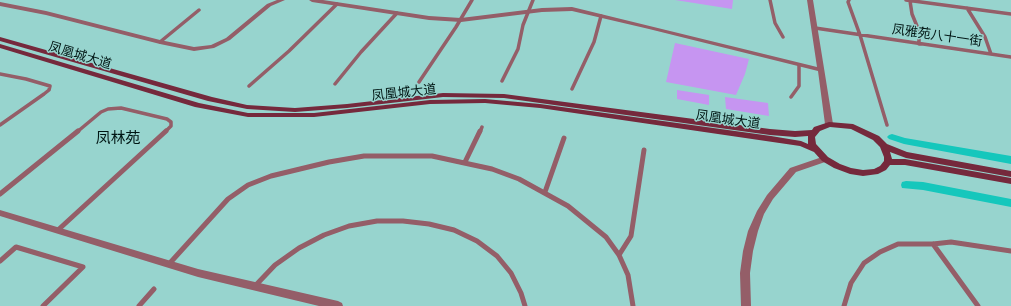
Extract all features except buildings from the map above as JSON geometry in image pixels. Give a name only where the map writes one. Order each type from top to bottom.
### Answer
[{"type":"main road","name":"凤凰城大道","points":[[0,39],[211,99],[263,109],[295,110],[340,107],[443,95],[497,96],[544,100],[770,132],[795,134],[813,133]]},
{"type":"main road","name":"凤凰城大道","points":[[0,46],[198,105],[248,115],[314,115],[430,102],[485,101],[540,106],[771,139],[801,144],[816,150]]},
{"type":"main road","points":[[884,146],[888,157],[888,162],[884,168],[875,172],[863,173],[843,169],[825,160],[816,150],[811,141],[813,133],[822,126],[829,124],[853,127],[876,138],[884,146],[906,155],[1011,174]]},
{"type":"main road","points":[[888,162],[915,164],[1011,181]]},
{"type":"street","points":[[0,4],[46,13],[160,42],[194,49],[212,47],[228,39],[269,5],[282,0]]},
{"type":"street","points":[[312,0],[429,18],[461,20],[557,9],[572,9],[821,70]]},
{"type":"street","points":[[810,0],[829,124]]},
{"type":"street","points":[[746,306],[745,273],[748,251],[753,231],[760,213],[770,197],[793,170],[825,160]]},
{"type":"street","points":[[0,213],[198,273],[338,306]]},
{"type":"lane","points":[[419,82],[461,20],[472,0]]},
{"type":"lane","points":[[502,81],[518,48],[523,25],[533,0]]},
{"type":"lane","points":[[770,0],[775,23],[783,37]]},
{"type":"lane","points":[[849,0],[848,2],[860,35],[887,125]]},
{"type":"lane","points":[[919,44],[919,31],[908,0],[1011,14]]},
{"type":"lane","points":[[249,86],[289,51],[337,4]]},
{"type":"lane","points":[[967,8],[985,37],[991,54]]},
{"type":"lane","points":[[160,42],[199,10]]},
{"type":"lane","points":[[335,84],[361,52],[397,13]]},
{"type":"lane","points":[[572,89],[594,42],[601,16]]},
{"type":"lane","name":"凤雅苑八十一街","points":[[814,28],[1011,57]]},
{"type":"lane","points":[[791,97],[799,86],[799,64]]},
{"type":"lane","points":[[0,74],[26,79],[50,86],[49,90],[44,94],[0,125]]},
{"type":"lane","points":[[0,194],[101,112],[108,109],[121,108],[167,119],[171,122],[171,126],[166,131],[58,230]]},
{"type":"lane","points":[[464,162],[482,127]]},
{"type":"lane","points":[[546,192],[564,138]]},
{"type":"lane","points":[[619,255],[631,236],[644,150]]},
{"type":"lane","points":[[168,264],[228,199],[248,185],[271,176],[329,162],[364,156],[432,156],[492,169],[546,192],[568,206],[606,237],[619,255],[628,275],[633,306]]},
{"type":"lane","points":[[254,286],[275,265],[299,248],[324,235],[350,226],[377,221],[403,221],[429,224],[454,230],[477,241],[497,256],[511,273],[521,293],[525,306]]},
{"type":"lane","points":[[844,306],[850,283],[864,263],[880,252],[898,244],[933,244],[952,242],[1011,251]]},
{"type":"lane","points":[[933,244],[978,306]]},
{"type":"lane","points":[[0,261],[16,247],[83,267],[43,306]]},
{"type":"lane","points":[[138,306],[154,289]]},
{"type":"shaded area","points":[[675,0],[733,0],[732,9]]},
{"type":"shaded area","points":[[675,43],[749,59],[745,74],[736,95],[666,82]]},
{"type":"shaded area","points":[[677,90],[709,95],[709,105],[677,99]]},
{"type":"shaded area","points":[[725,97],[768,103],[769,116],[726,109]]},
{"type":"waterway","points":[[892,137],[904,141],[1011,160]]},
{"type":"waterway","points":[[906,185],[923,186],[1011,203]]},
{"type":"district","name":"凤林苑","points":[[118,139]]}]
